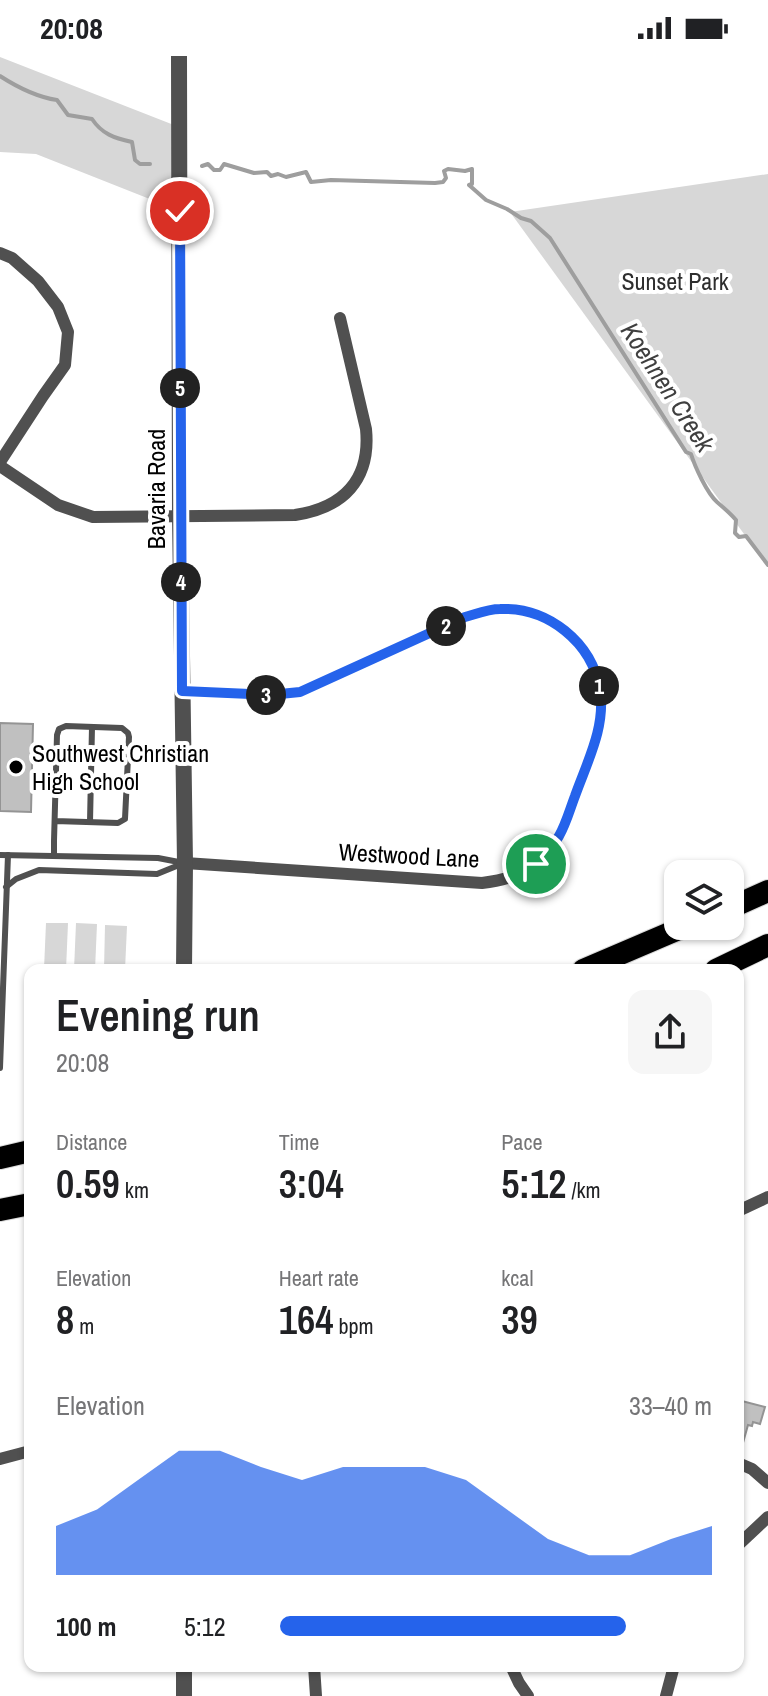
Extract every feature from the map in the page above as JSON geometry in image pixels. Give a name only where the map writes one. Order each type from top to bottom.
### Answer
[{"type":"highway","points":[[744,902],[768,891]]},
{"type":"highway","points":[[597,964],[664,935]]},
{"type":"highway","points":[[728,964],[768,945]]},
{"type":"highway","points":[[0,1158],[24,1152]]},
{"type":"highway","points":[[0,1210],[24,1205]]},
{"type":"street","name":"Bavaria Road","points":[[179,56],[184,964]]},
{"type":"street","points":[[0,253],[12,258],[38,281],[58,307],[68,332],[65,365],[0,464],[58,505],[93,517],[295,515],[312,513],[345,495],[357,480],[368,447],[340,318]]},
{"type":"street","name":"Westwood Lane","points":[[182,691],[270,695],[300,692],[465,617],[499,609],[535,613],[568,632],[579,644],[595,675],[600,690],[601,712],[598,733],[562,832],[549,852],[534,866],[500,881],[482,883],[185,863]]},
{"type":"street","points":[[744,1208],[768,1197]]},
{"type":"street","points":[[0,1459],[24,1453]]},
{"type":"street","points":[[744,1466],[768,1483]]},
{"type":"street","points":[[744,1539],[768,1517]]},
{"type":"street","points":[[184,1672],[184,1696]]},
{"type":"street","points":[[314,1672],[316,1696]]},
{"type":"street","points":[[514,1672],[528,1696]]},
{"type":"street","points":[[666,1696],[672,1672]]},
{"type":"lane","points":[[54,855],[55,821],[59,729],[66,726],[122,728],[129,737],[125,819],[118,823],[55,821]]},
{"type":"lane","points":[[90,822],[92,727]]},
{"type":"lane","points":[[0,1068],[3,897],[6,887],[4,855],[158,858],[185,863]]},
{"type":"lane","points":[[39,855],[39,870]]},
{"type":"lane","points":[[6,887],[16,879],[39,870],[157,874],[185,863]]},
{"type":"green space","points":[[0,57],[179,127],[180,211],[36,154],[0,152]]},
{"type":"green space","name":"Sunset Park","points":[[768,174],[768,567],[510,212]]},
{"type":"green space","points":[[46,923],[68,923],[66,964],[44,964]]},
{"type":"green space","points":[[76,923],[97,924],[95,964],[74,964]]},
{"type":"green space","points":[[105,925],[127,926],[125,964],[104,964]]},
{"type":"building","name":"Southwest Christian High School","points":[[0,723],[33,724],[31,812],[0,811]]},
{"type":"building","points":[[744,1402],[765,1407],[760,1424],[753,1422],[752,1426],[748,1425],[744,1439]]},
{"type":"waterway","name":"Koehnen Creek","points":[[0,76],[27,91],[57,100],[68,115],[92,119],[109,135],[132,142],[135,160],[140,164],[150,164]]},
{"type":"waterway","name":"Koehnen Creek","points":[[202,166],[208,164],[214,170],[220,170],[224,164],[254,173],[267,172],[271,176],[278,174],[286,177],[306,172],[311,182],[435,183],[443,182],[446,178],[444,171],[448,169],[472,169],[472,184],[469,185],[486,200],[531,221],[550,238],[686,452],[691,454],[709,493],[736,520],[735,533],[739,537],[746,536],[768,565]]},
{"type":"place","name":"Southwest Christian High School","points":[[16,767]]},
{"type":"route","points":[[180,211],[182,691],[270,695],[300,692],[465,617],[499,609],[535,613],[568,632],[579,644],[589,660],[600,690],[601,712],[598,733],[562,832],[549,852],[536,864]]}]
